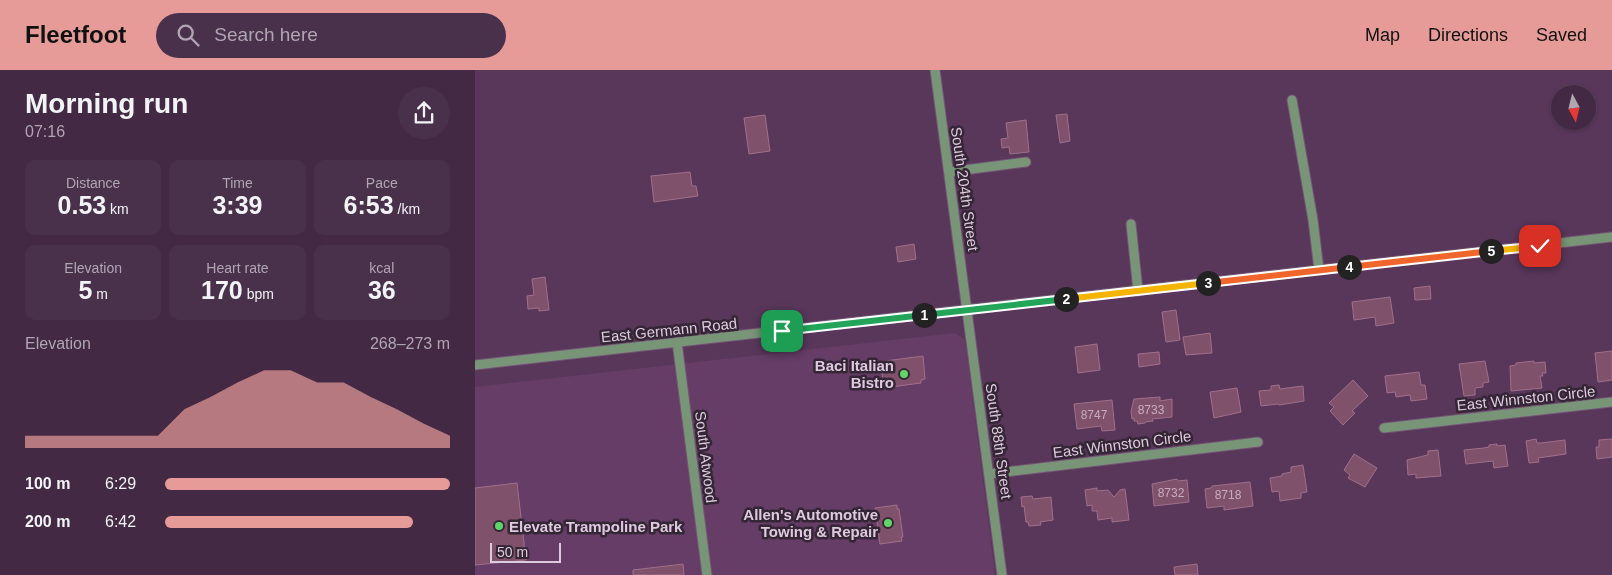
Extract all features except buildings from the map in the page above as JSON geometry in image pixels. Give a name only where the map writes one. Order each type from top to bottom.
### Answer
[{"type":"street","name":"South 204th Street","points":[[935,70],[967,311]]},
{"type":"street","points":[[1292,100],[1313,220],[1319,270]]},
{"type":"street","points":[[949,172],[1026,162]]},
{"type":"street","points":[[1131,224],[1138,291]]},
{"type":"street","name":"East Germann Road","points":[[475,365],[1612,237]]},
{"type":"street","name":"South 88th Street","points":[[967,311],[1002,575]]},
{"type":"street","name":"South Atwood","points":[[677,342],[707,575]]},
{"type":"street","name":"East Winnston Circle","points":[[1384,428],[1612,402]]},
{"type":"street","name":"East Winnston Circle","points":[[989,474],[1258,442]]},
{"type":"shaded area","points":[[955,333],[964,339],[966,346],[995,575],[475,575],[475,387]]},
{"type":"place","name":"Baci Italian Bistro","points":[[904,374]]},
{"type":"place","name":"Allen's Automotive Towing & Repair","points":[[888,523]]},
{"type":"place","name":"Elevate Trampoline Park","points":[[499,526]]},
{"type":"route","points":[[782,331],[1540,246]]}]
